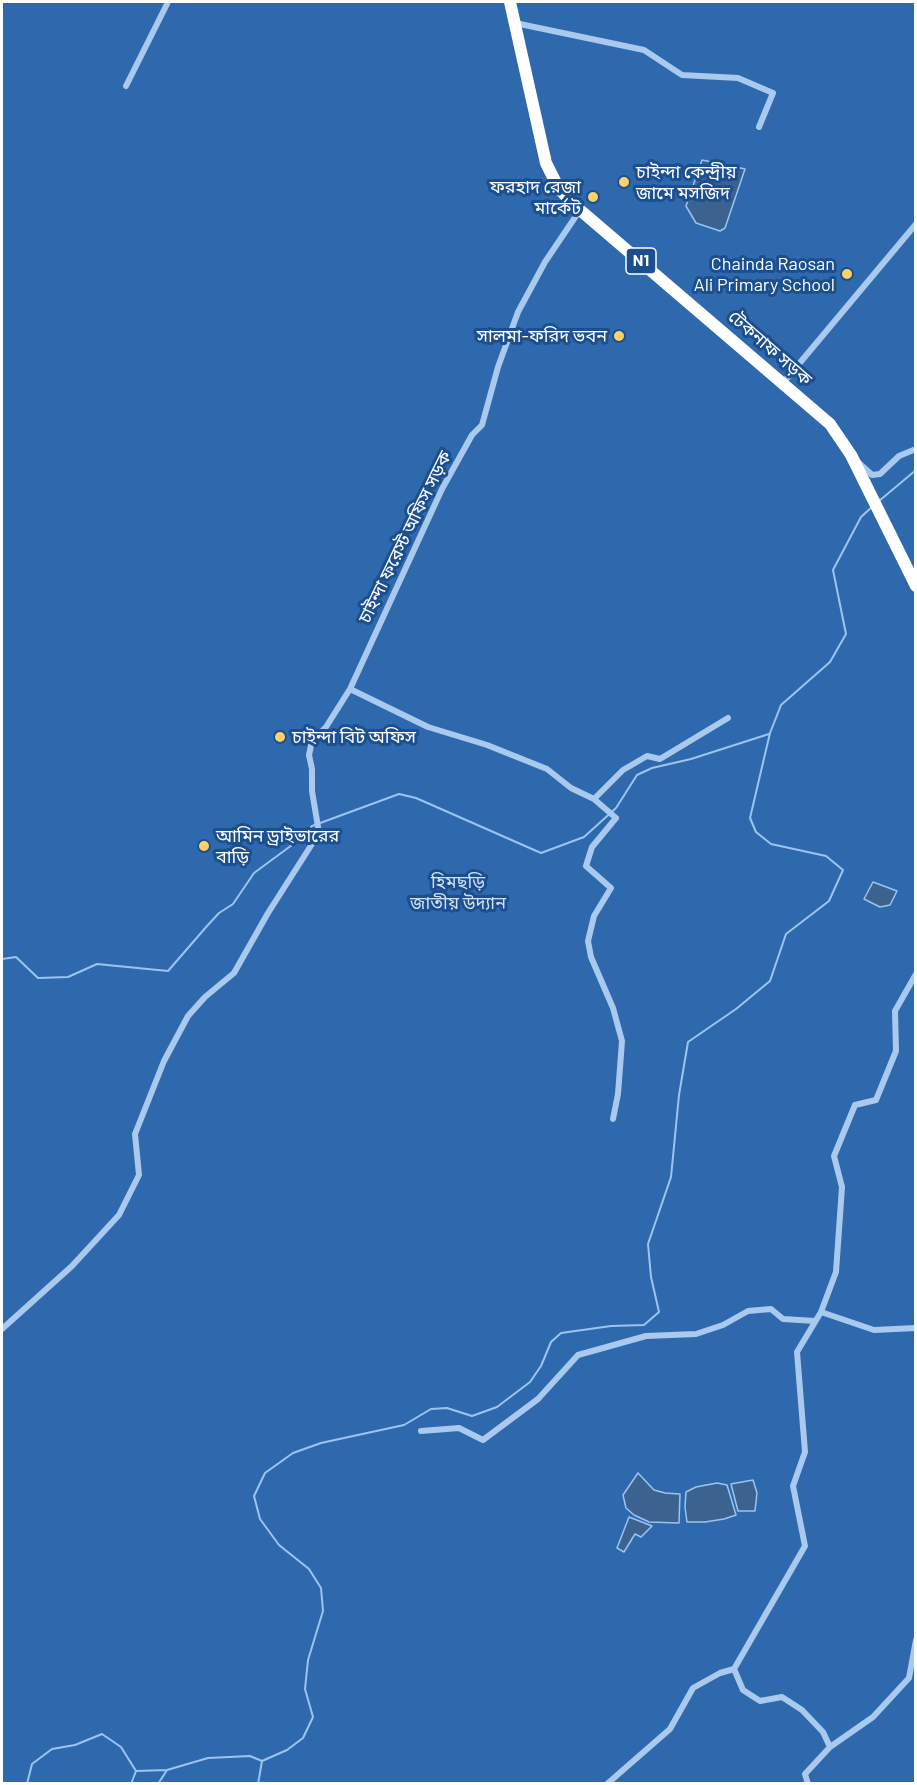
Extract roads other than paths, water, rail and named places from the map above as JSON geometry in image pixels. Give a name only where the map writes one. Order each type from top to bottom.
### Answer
[{"type":"highway","name":"টেকনাফ সড়ক","points":[[510,2],[546,164],[560,189],[580,210],[830,424],[851,455],[915,586]]},
{"type":"street","points":[[126,86],[168,2]]},
{"type":"street","points":[[514,23],[644,50],[682,75],[738,78],[773,93],[759,127]]},
{"type":"street","name":"চাইন্দা ফরেস্ট অফিস সড়ক","points":[[2,1329],[72,1266],[119,1215],[139,1175],[135,1134],[164,1061],[188,1016],[205,997],[234,972],[319,833],[309,755],[312,741],[326,727],[350,689],[442,489],[472,435],[482,425],[498,367],[518,312],[545,262],[580,210]]},
{"type":"street","points":[[783,383],[915,224]]},
{"type":"street","points":[[851,455],[872,475],[880,474],[899,456],[915,449]]},
{"type":"street","points":[[350,689],[428,727],[487,745],[548,769],[571,788],[594,799],[616,818],[592,847],[586,866],[612,888],[594,916],[588,941],[591,957],[613,1008],[622,1041],[618,1094],[613,1119]]},
{"type":"street","points":[[594,799],[623,770],[647,756],[660,759],[728,718]]},
{"type":"street","points":[[607,1784],[670,1729],[693,1688],[720,1672],[734,1669],[805,1546],[793,1486],[806,1452],[797,1352],[821,1312],[836,1272],[842,1187],[834,1156],[855,1105],[876,1100],[896,1051],[895,1011],[915,974]]},
{"type":"street","points":[[421,1431],[459,1428],[483,1440],[538,1399],[578,1355],[646,1336],[696,1334],[723,1325],[748,1311],[771,1309],[783,1318],[815,1321]]},
{"type":"street","points":[[821,1312],[874,1330],[915,1328]]},
{"type":"street","points":[[808,1784],[805,1774],[830,1747],[873,1717],[909,1678],[915,1640]]},
{"type":"street","points":[[734,1669],[743,1690],[760,1701],[782,1697],[802,1710],[823,1732],[830,1747]]},
{"type":"waterway","points":[[879,501],[916,470]]},
{"type":"waterway","points":[[258,1784],[262,1761],[287,1750],[303,1738],[313,1717],[305,1689],[308,1660],[323,1611],[321,1588],[309,1569],[279,1545],[260,1519],[254,1496],[265,1473],[293,1453],[321,1443],[404,1425],[431,1409],[447,1408],[472,1416],[497,1407],[530,1382],[541,1366],[551,1342],[561,1333],[611,1326],[644,1325],[659,1312],[651,1277],[648,1244],[671,1177],[679,1095],[688,1042],[736,1009],[770,981],[786,934],[829,901],[843,870],[826,856],[771,844],[756,832],[750,818],[770,733],[781,705],[830,662],[846,634],[833,570],[861,517],[873,506]]},
{"type":"waterway","points":[[2,959],[16,957],[38,978],[68,977],[97,964],[168,971],[219,913],[233,904],[254,873],[292,845],[312,826],[399,794],[416,798],[541,853],[584,837],[616,808],[637,775],[652,768],[691,759],[769,734]]},
{"type":"waterway","points":[[27,1784],[32,1764],[52,1749],[75,1745],[102,1734],[121,1747],[136,1771],[131,1784]]},
{"type":"waterway","points":[[158,1784],[167,1770],[208,1758],[250,1756],[262,1761]]},
{"type":"waterway","points":[[136,1771],[167,1770]]},
{"type":"place","name":"চাইন্দা কেন্দ্রীয় জামে মসজিদ","points":[[624,182]]},
{"type":"place","name":"ফরহাদ রেজা মার্কেট","points":[[593,197]]},
{"type":"place","name":"Chainda Raosan Ali Primary School","points":[[847,274]]},
{"type":"place","name":"সালমা-ফরিদ ভবন","points":[[619,336]]},
{"type":"place","name":"চাইন্দা বিট অফিস","points":[[280,737]]},
{"type":"place","name":"আমিন ড্রাইভারের বাড়ি","points":[[204,846]]},
{"type":"park label","name":"হিমছড়ি জাতীয় উদ্যান","points":[[458,892]]}]
